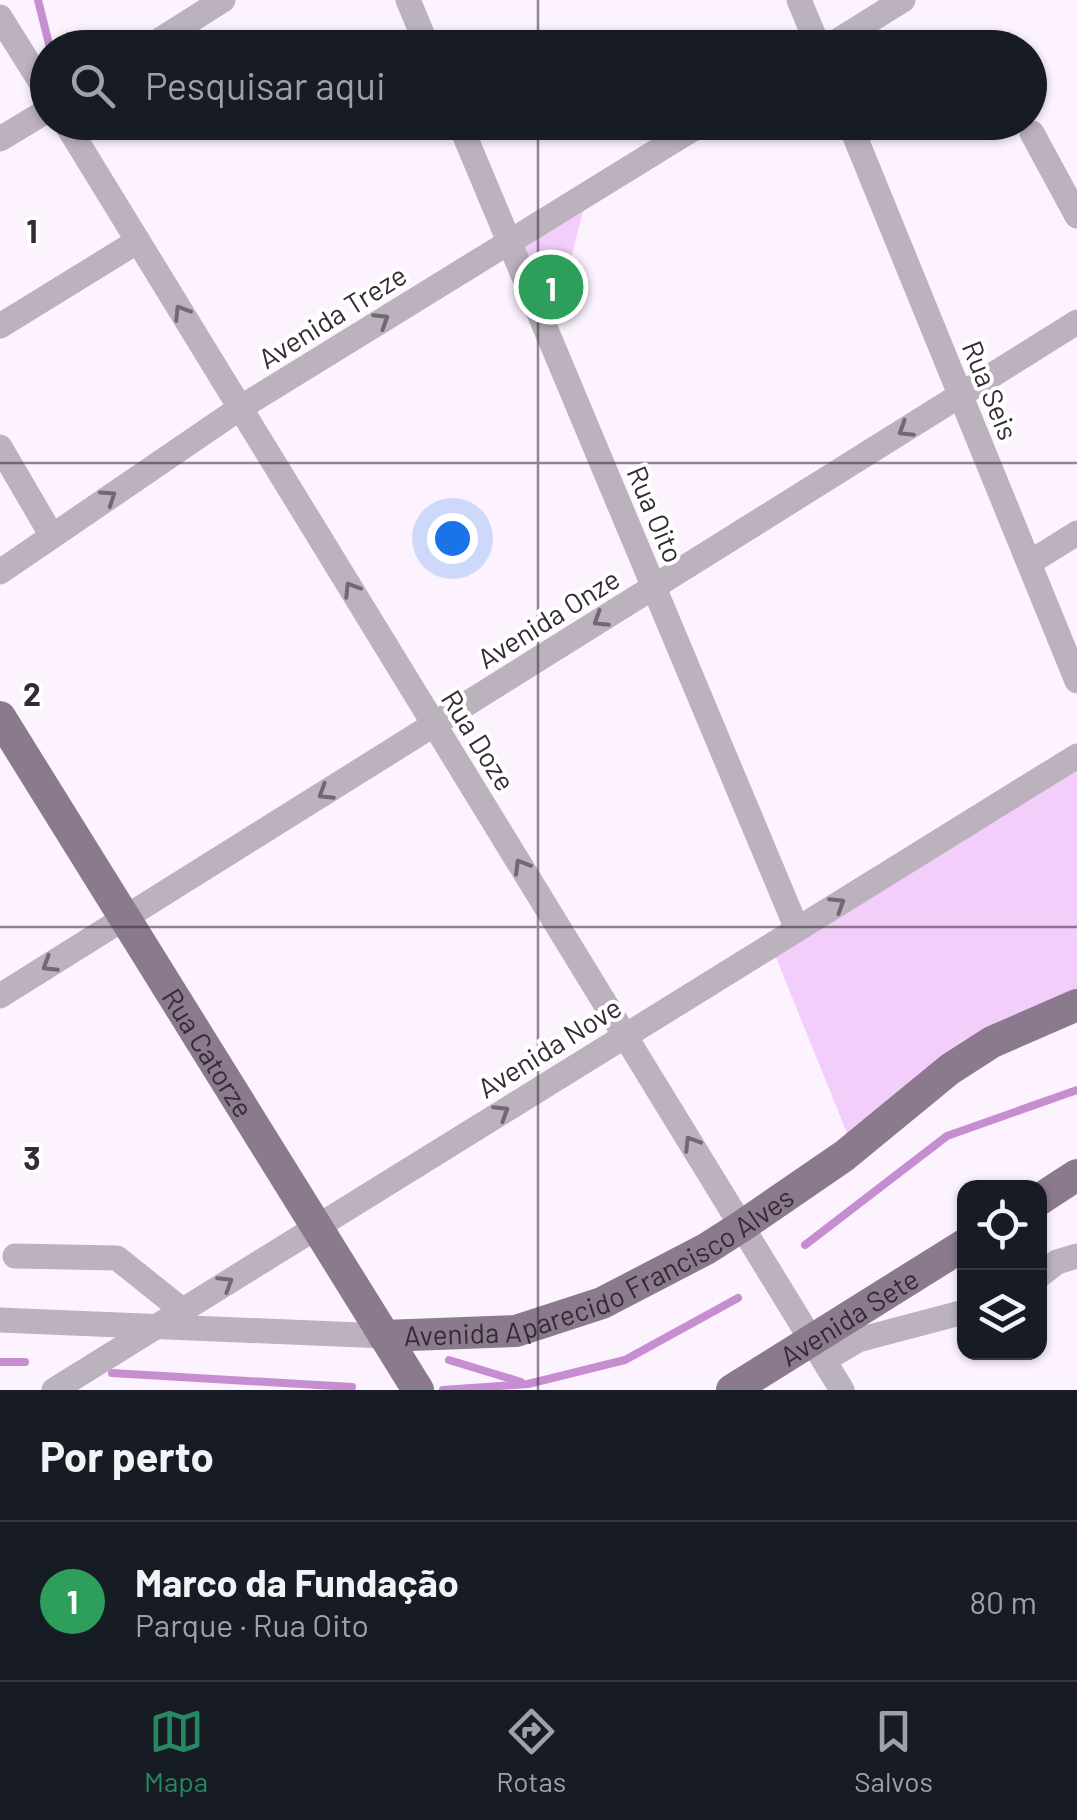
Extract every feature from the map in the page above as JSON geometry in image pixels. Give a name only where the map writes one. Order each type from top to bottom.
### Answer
[{"type":"main road","name":"Rua Catorze","points":[[0,717],[418,1390]]},
{"type":"main road","name":"Avenida Aparecido Francisco Alves","points":[[384,1336],[516,1331],[602,1303],[742,1226],[844,1156],[950,1069],[992,1042],[1077,1005]]},
{"type":"main road","points":[[1047,1194],[1077,1175]]},
{"type":"main road","name":"Avenida Sete","points":[[732,1390],[818,1350],[957,1250]]},
{"type":"street","points":[[176,30],[223,0]]},
{"type":"street","points":[[408,0],[420,30]]},
{"type":"street","points":[[799,0],[813,30]]},
{"type":"street","points":[[852,30],[903,0]]},
{"type":"street","points":[[0,17],[30,65]]},
{"type":"street","points":[[0,139],[30,121]]},
{"type":"street","name":"Rua Doze","points":[[76,140],[842,1390]]},
{"type":"street","name":"Rua Oito","points":[[466,140],[798,930]]},
{"type":"street","name":"Avenida Treze","points":[[0,572],[240,408],[675,140]]},
{"type":"street","name":"Rua Seis","points":[[857,140],[1077,681]]},
{"type":"street","points":[[1036,140],[1077,216]]},
{"type":"street","points":[[0,326],[138,241]]},
{"type":"street","name":"Avenida Onze","points":[[0,996],[1077,322]]},
{"type":"street","points":[[0,448],[52,536]]},
{"type":"street","points":[[1029,563],[1077,532]]},
{"type":"street","name":"Avenida Nove","points":[[54,1390],[1077,756]]},
{"type":"street","points":[[15,1256],[118,1258],[182,1310]]},
{"type":"street","points":[[1047,1270],[1077,1256]]},
{"type":"street","points":[[818,1350],[957,1314]]},
{"type":"street","name":"Avenida Aparecido Francisco Alves","points":[[0,1320],[384,1336]]},
{"type":"shaded area","points":[[584,207],[554,325],[523,248]]},
{"type":"shaded area","points":[[1077,763],[1077,999],[851,1143],[773,950]]},
{"type":"waterway","points":[[38,0],[46,30]]},
{"type":"waterway","points":[[805,1245],[947,1136],[1077,1090]]},
{"type":"waterway","points":[[443,1390],[528,1384],[625,1360],[738,1298]]},
{"type":"waterway","points":[[449,1360],[521,1382]]},
{"type":"waterway","points":[[0,1362],[25,1362]]},
{"type":"waterway","points":[[112,1373],[352,1387]]},
{"type":"place","name":"Marco da Fundação","points":[[551,287]]}]
